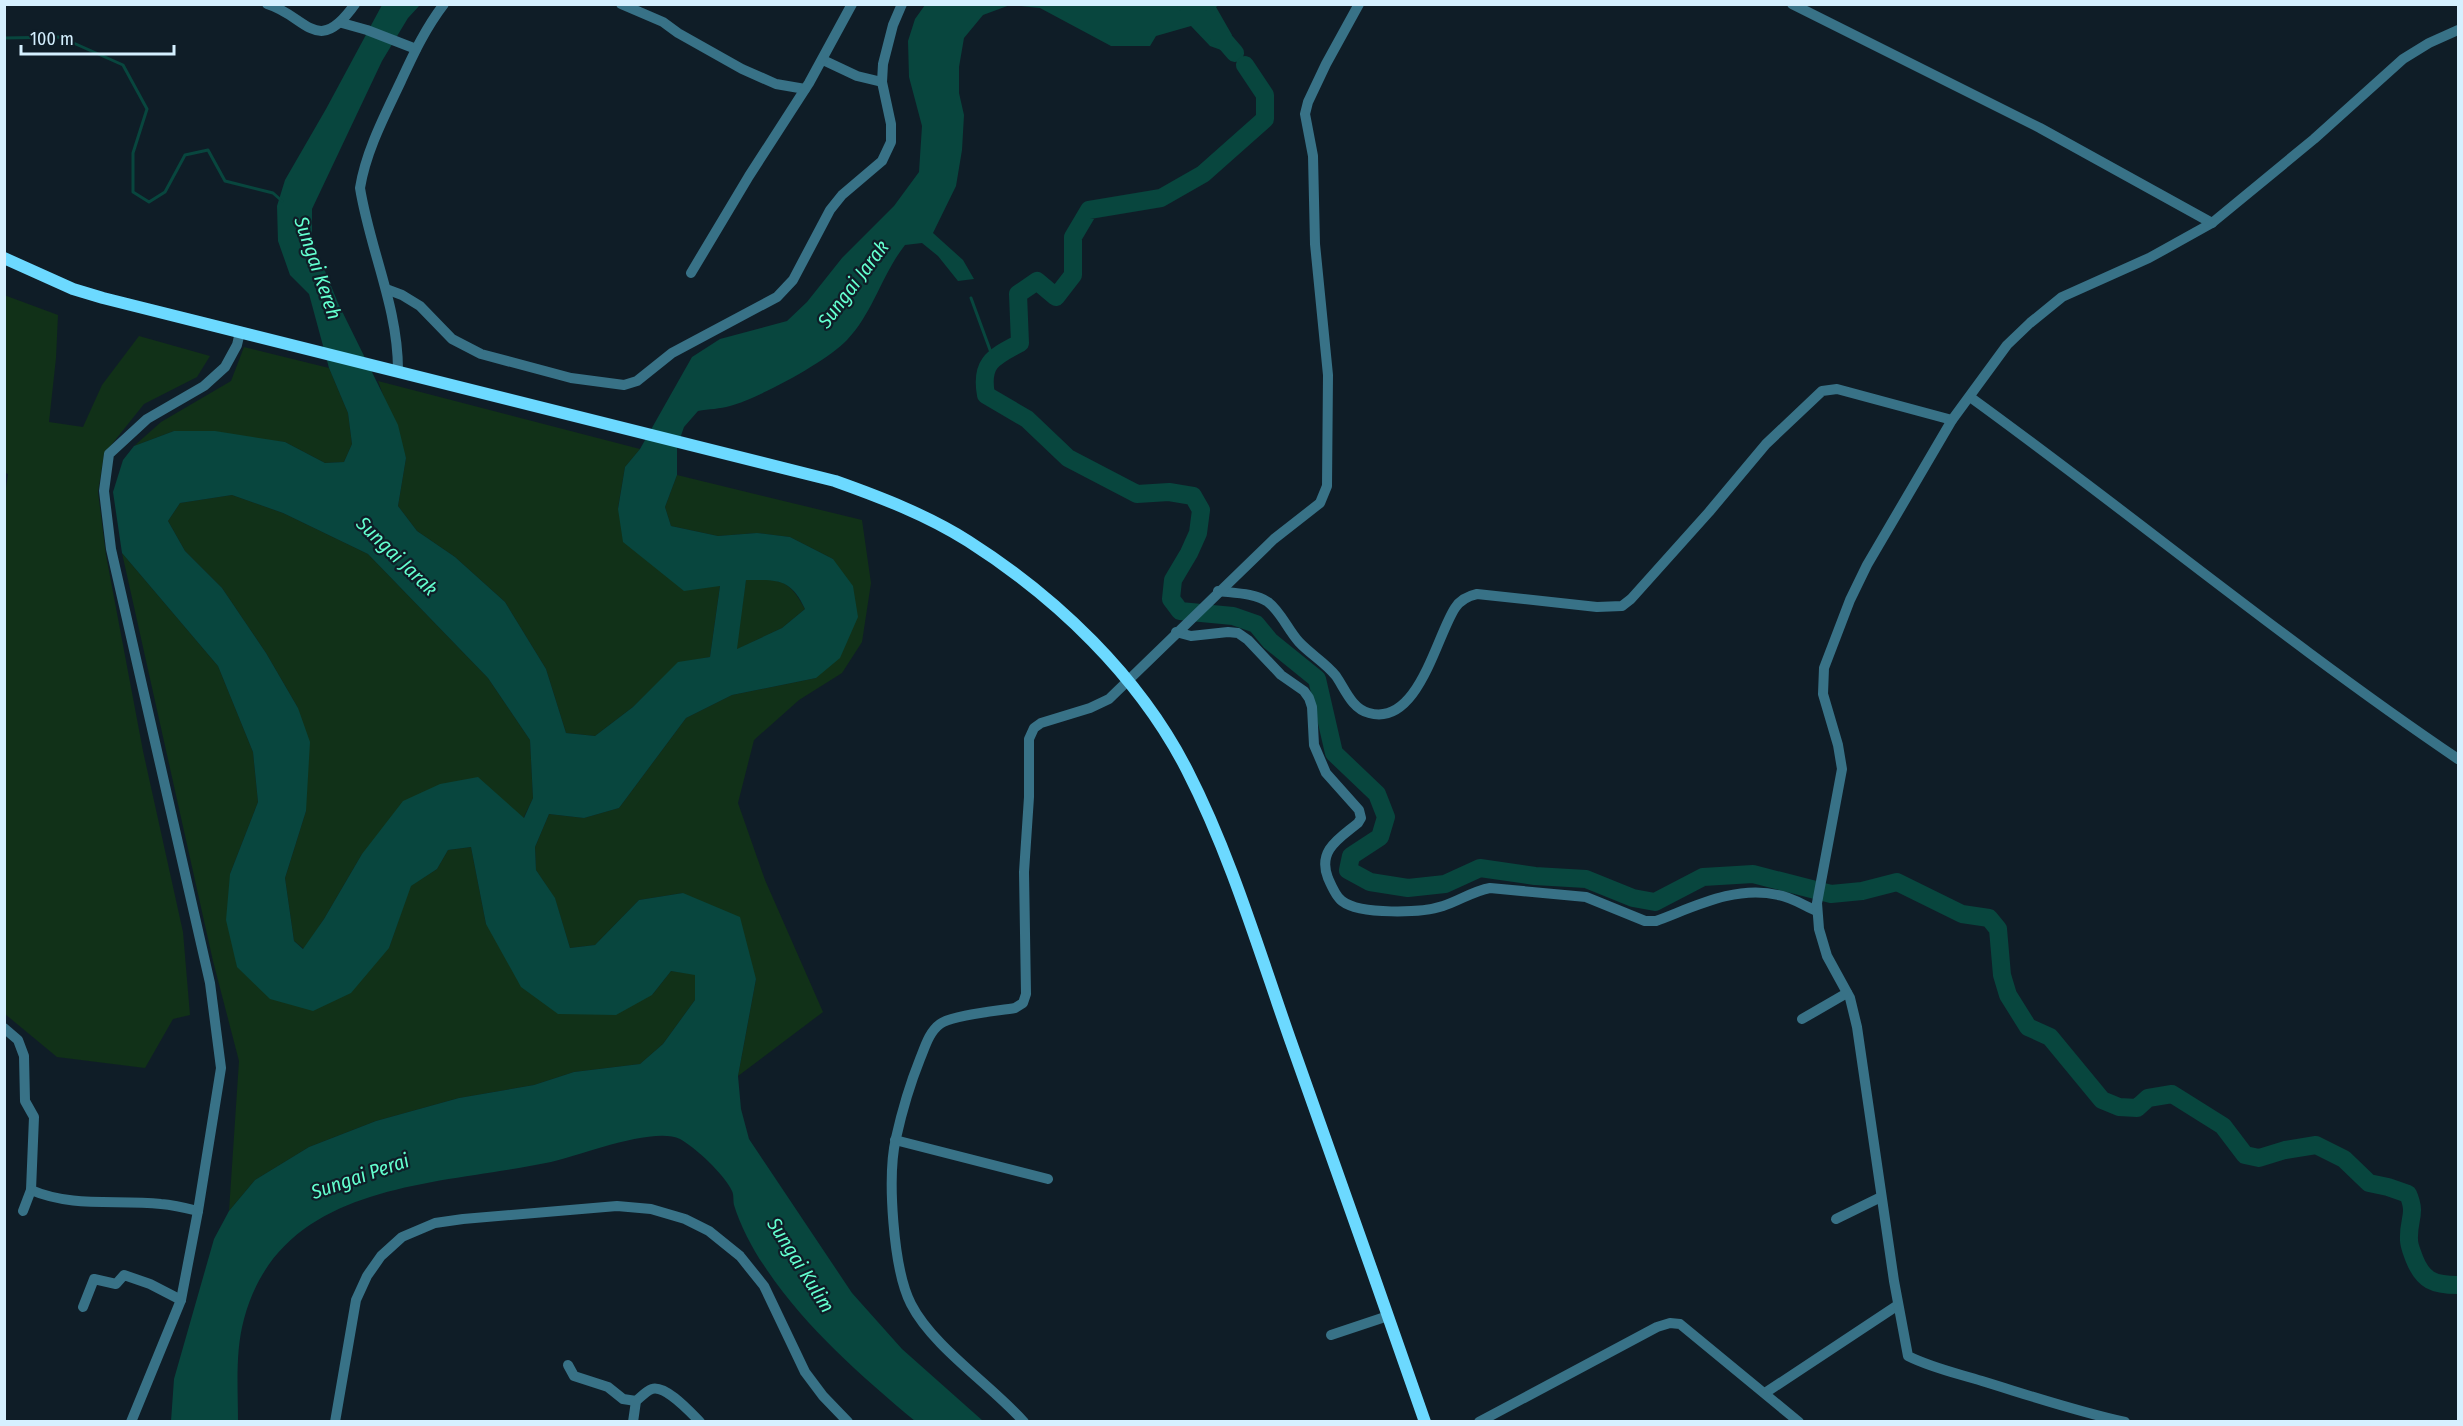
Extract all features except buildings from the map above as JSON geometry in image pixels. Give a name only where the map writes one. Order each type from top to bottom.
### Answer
[{"type":"street","points":[[267,4],[302,25],[313,29],[331,30],[342,23],[356,4]]},
{"type":"street","points":[[395,370],[398,347],[386,289],[360,188],[382,120],[413,48],[444,4]]},
{"type":"street","points":[[621,4],[663,22],[742,69],[776,84],[805,89]]},
{"type":"street","points":[[691,273],[823,60],[852,4]]},
{"type":"street","points":[[386,289],[420,306],[452,339],[481,354],[571,378],[624,385],[638,381],[672,353],[777,297],[793,280],[830,210],[842,195],[882,161],[891,142],[891,124],[882,82],[886,49],[902,4]]},
{"type":"street","points":[[1024,1422],[1004,1399],[929,1332],[910,1302],[899,1266],[892,1205],[895,1140],[913,1078],[932,1032],[940,1023],[1015,1008],[1023,1003],[1026,994],[1024,872],[1029,797],[1029,739],[1034,729],[1052,718],[1090,708],[1109,699],[1179,628],[1274,538],[1320,503],[1327,486],[1328,375],[1315,244],[1313,156],[1305,114],[1308,102],[1326,64],[1359,4]]},
{"type":"street","points":[[1792,4],[2040,128],[2211,223]]},
{"type":"street","points":[[342,23],[413,48]]},
{"type":"street","points":[[2125,1422],[2072,1410],[1922,1364],[1908,1356],[1881,1197],[1857,1027],[1847,993],[1827,956],[1819,929],[1817,907],[1822,872],[1842,769],[1838,745],[1823,694],[1824,668],[1850,600],[1867,565],[1952,420],[2007,345],[2062,297],[2149,258],[2211,223],[2314,139],[2403,59],[2429,43],[2458,30]]},
{"type":"street","points":[[823,60],[857,76],[882,82]]},
{"type":"street","points":[[4,258],[73,289],[835,481],[894,503],[967,540],[1021,579],[1078,626],[1128,682],[1155,718],[1186,768],[1215,830],[1425,1422]]},
{"type":"street","points":[[131,1422],[181,1300],[221,1068],[210,982],[111,549],[104,491],[109,454],[147,419],[204,386],[225,367],[237,345],[240,332]]},
{"type":"street","points":[[1218,591],[1239,593],[1267,601],[1299,642],[1333,673],[1354,704],[1366,713],[1382,716],[1396,709],[1414,691],[1430,665],[1455,607],[1466,597],[1478,594],[1597,607],[1622,606],[1709,512],[1766,444],[1822,391],[1837,389],[1952,420]]},
{"type":"street","points":[[1970,397],[2127,513],[2372,700],[2458,759]]},
{"type":"street","points":[[1179,628],[1191,636],[1238,633],[1248,640],[1281,675],[1304,691],[1309,698],[1314,745],[1326,773],[1359,810],[1361,818],[1329,846],[1325,854],[1327,876],[1338,898],[1344,903],[1380,911],[1419,910],[1442,907],[1479,890],[1490,888],[1586,897],[1645,921],[1656,921],[1719,897],[1753,893],[1778,895],[1817,907]]},
{"type":"street","points":[[1802,1019],[1847,993]]},
{"type":"street","points":[[4,1028],[18,1040],[24,1056],[25,1101],[33,1117],[31,1190],[23,1211]]},
{"type":"street","points":[[895,1140],[1048,1179]]},
{"type":"street","points":[[31,1190],[68,1200],[162,1204],[198,1211]]},
{"type":"street","points":[[1836,1219],[1881,1197]]},
{"type":"street","points":[[335,1422],[356,1300],[367,1276],[381,1256],[402,1237],[435,1223],[616,1206],[651,1209],[685,1219],[709,1231],[740,1256],[764,1286],[805,1372],[823,1396],[848,1422]]},
{"type":"street","points":[[83,1307],[94,1279],[116,1284],[124,1275],[150,1284],[181,1300]]},
{"type":"street","points":[[1765,1393],[1898,1305]]},
{"type":"street","points":[[1331,1335],[1388,1316]]},
{"type":"street","points":[[1479,1422],[1657,1327],[1670,1323],[1680,1324],[1799,1422]]},
{"type":"street","points":[[568,1365],[574,1376],[608,1387],[623,1399],[636,1401]]},
{"type":"street","points":[[633,1422],[636,1401],[651,1389],[662,1389],[680,1402],[699,1422]]},
{"type":"shaded area","points":[[4,295],[58,315],[49,422],[83,427],[102,385],[139,336],[210,356],[197,377],[144,404],[104,454],[98,492],[106,555],[143,751],[183,932],[190,1015],[173,1019],[145,1068],[57,1057],[5,1014],[4,501],[8,474],[4,472]]},
{"type":"shaded area","points":[[244,347],[329,368],[348,413],[352,444],[344,462],[325,463],[285,442],[174,431],[134,446],[161,422],[231,381]]},
{"type":"shaded area","points":[[378,381],[640,449],[625,467],[618,508],[720,586],[710,657],[678,663],[633,707],[595,736],[566,733],[546,669],[505,602],[455,557],[417,531],[398,506],[406,458]]},
{"type":"shaded area","points":[[677,475],[862,520],[871,583],[862,642],[842,673],[799,700],[754,740],[738,803],[765,880],[823,1012],[738,1076],[756,979],[683,893],[639,900],[595,945],[570,948],[555,899],[536,870],[535,847],[549,814],[584,818],[619,808],[686,718],[732,695],[816,678],[833,559],[790,537],[757,533],[718,536],[671,526],[665,507]]},
{"type":"shaded area","points":[[232,495],[283,513],[368,554],[488,678],[530,740],[533,798],[523,819],[362,854],[304,949],[294,941],[285,878],[306,811],[298,708],[266,653],[222,588],[185,551],[168,521],[180,503]]},
{"type":"shaded area","points":[[122,553],[218,666],[253,752],[258,802],[230,874],[237,967],[389,948],[410,886],[437,869],[448,850],[471,847],[486,924],[652,995],[671,971],[695,974],[695,1000],[663,1044],[640,1064],[574,1072],[534,1085],[459,1098],[376,1121],[309,1147],[255,1180],[229,1211],[239,1061],[213,961]]},
{"type":"shaded area","points":[[746,579],[782,582],[793,591],[805,609],[782,628],[736,650]]},
{"type":"water","points":[[382,5],[420,5],[408,18],[382,61],[312,209],[312,239],[338,303],[398,425],[406,458],[398,506],[417,531],[455,557],[505,602],[546,669],[566,733],[595,736],[633,707],[678,662],[710,657],[720,586],[684,591],[623,542],[618,509],[625,467],[640,449],[692,357],[720,339],[787,321],[807,302],[842,258],[894,206],[919,172],[922,126],[909,77],[908,41],[915,19],[925,5],[1010,5],[983,15],[964,38],[959,67],[959,93],[964,115],[962,150],[956,186],[933,233],[963,260],[974,279],[958,281],[938,256],[922,243],[905,245],[890,268],[864,318],[837,349],[792,378],[758,395],[726,407],[698,411],[684,427],[677,447],[677,475],[665,507],[671,526],[718,536],[757,533],[790,537],[833,559],[853,586],[858,617],[840,658],[816,678],[732,695],[686,718],[619,808],[584,818],[549,814],[535,847],[536,870],[555,898],[570,948],[595,945],[639,900],[683,893],[740,917],[756,979],[738,1076],[741,1109],[749,1139],[852,1293],[902,1349],[983,1421],[915,1421],[874,1386],[815,1330],[780,1289],[743,1229],[734,1205],[733,1193],[723,1177],[709,1162],[680,1139],[653,1136],[617,1143],[551,1162],[414,1186],[369,1197],[327,1215],[292,1239],[263,1273],[241,1332],[238,1421],[171,1421],[174,1379],[214,1239],[229,1211],[255,1180],[309,1147],[376,1121],[459,1098],[534,1085],[574,1072],[640,1064],[663,1044],[695,1000],[695,975],[671,971],[652,995],[616,1015],[558,1014],[521,987],[486,924],[471,847],[448,850],[437,869],[411,886],[389,948],[351,993],[313,1011],[270,999],[237,967],[226,920],[230,874],[258,802],[253,752],[218,666],[122,553],[113,492],[123,460],[134,446],[174,431],[215,431],[285,442],[325,463],[344,462],[352,444],[348,413],[329,368],[309,294],[290,275],[278,241],[277,206],[285,180]],"holes":[[[232,495],[283,513],[368,554],[488,678],[530,740],[533,798],[524,818],[478,777],[440,784],[403,801],[362,854],[324,919],[303,949],[294,941],[285,878],[306,811],[310,742],[298,708],[266,653],[222,588],[185,551],[168,521],[180,503]],[[746,580],[782,583],[794,591],[805,609],[782,628],[737,649]]]},
{"type":"water","points":[[1012,5],[1219,5],[1216,7],[1232,35],[1221,50],[1210,46],[1191,26],[1156,36],[1150,46],[1111,46],[1040,8]]},
{"type":"waterway","points":[[1186,4],[1235,53]]},
{"type":"waterway","points":[[4,38],[60,37],[123,65],[147,109],[133,153],[133,192],[149,202],[165,192],[185,155],[208,150],[225,181],[273,193],[282,201]]},
{"type":"waterway","points":[[1245,65],[1265,95],[1265,119],[1203,174],[1161,198],[1089,210],[1073,237],[1073,275],[1056,297],[1037,281],[1018,294],[1020,343],[996,357],[987,368],[986,395],[1027,419],[1068,458],[1137,494],[1169,492],[1193,496],[1201,510],[1198,533],[1173,580],[1171,599],[1180,611],[1233,616],[1256,624],[1270,641],[1317,679],[1334,753],[1377,794],[1386,817],[1380,837],[1351,856],[1348,870],[1370,882],[1408,888],[1445,884],[1480,868],[1535,876],[1586,879],[1633,898],[1655,902],[1703,877],[1753,874],[1831,894],[1862,891],[1897,882],[1962,914],[1989,918],[1998,929],[2002,975],[2008,995],[2028,1027],[2050,1037],[2102,1100],[2119,1107],[2137,1108],[2148,1098],[2172,1094],[2223,1126],[2245,1155],[2259,1158],[2285,1150],[2316,1145],[2344,1159],[2369,1183],[2408,1194],[2412,1207],[2409,1242],[2417,1266],[2426,1277],[2436,1283],[2458,1285]]},
{"type":"waterway","points":[[971,298],[993,358]]},
{"type":"water label","name":"Sungai Kereh","points":[[318,268]]},
{"type":"water label","name":"Sungai Jarak","points":[[853,284]]},
{"type":"water label","name":"Sungai Jarak","points":[[397,556]]},
{"type":"water label","name":"Sungai Perai","points":[[360,1176]]},
{"type":"water label","name":"Sungai Kulim","points":[[801,1265]]}]
